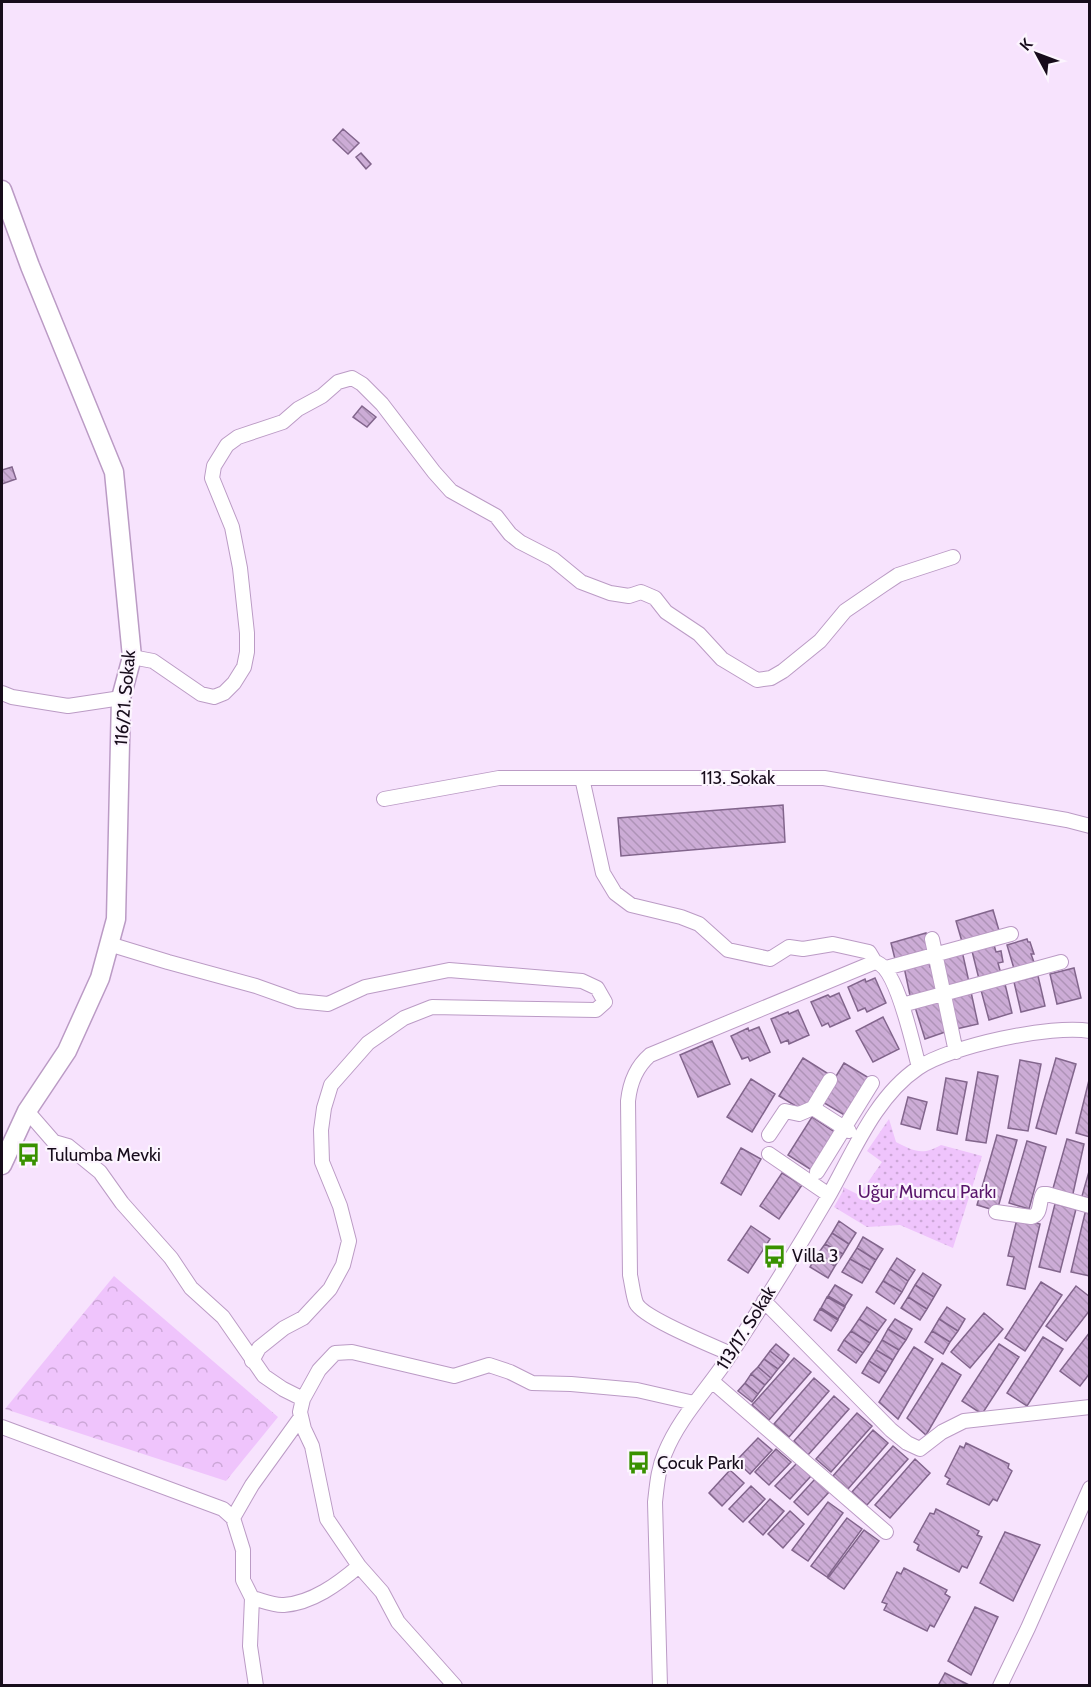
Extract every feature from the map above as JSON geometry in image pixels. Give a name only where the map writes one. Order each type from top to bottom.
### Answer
[{"type":"street","name":"116/21. Sokak","points":[[2,190],[30,266],[114,472],[132,657],[121,698],[116,918],[100,978],[67,1051],[27,1111],[2,1165]]},
{"type":"street","points":[[132,657],[153,661],[201,694],[214,697],[224,693],[234,683],[244,667],[247,633],[240,568],[232,526],[212,478],[214,466],[227,445],[238,436],[283,422],[298,409],[322,396],[338,382],[352,378],[362,384],[382,404],[451,491],[496,516],[510,534],[520,542],[553,560],[581,582],[610,593],[629,597],[641,592],[655,598],[666,612],[699,634],[722,659],[757,680],[771,678],[792,664],[820,640],[845,611],[883,585],[898,576],[953,557]]},
{"type":"street","points":[[2,693],[68,706],[121,698]]},
{"type":"street","name":"113. Sokak","points":[[384,799],[499,778],[824,778],[1056,818],[1089,826]]},
{"type":"street","points":[[582,778],[603,873],[615,893],[631,905],[681,917],[699,924],[728,950],[770,959],[789,947],[802,949],[833,944],[869,952],[881,965],[902,1005],[919,1067]]},
{"type":"street","points":[[731,1354],[654,1318],[640,1309],[636,1302],[630,1263],[628,1101],[633,1077],[642,1061],[650,1054],[881,965],[936,954],[1011,934]]},
{"type":"street","points":[[933,939],[956,1052]]},
{"type":"street","points":[[109,944],[256,986],[298,1001],[328,1004],[365,987],[449,970],[582,981],[597,988],[605,1002],[596,1010],[432,1007],[404,1018],[368,1043],[331,1085],[324,1108],[321,1130],[322,1162],[340,1206],[349,1241],[343,1265],[330,1289],[303,1318],[284,1328],[259,1348],[252,1361]]},
{"type":"street","points":[[902,1005],[1061,962]]},
{"type":"street","name":"113/17. Sokak","points":[[660,1686],[655,1502],[658,1475],[665,1453],[694,1403],[712,1382],[764,1301],[829,1195],[860,1138],[887,1098],[919,1067],[956,1052],[1024,1034],[1075,1029],[1089,1031]]},
{"type":"street","points":[[769,1135],[785,1110],[799,1114],[813,1108],[830,1080]]},
{"type":"street","points":[[817,1172],[872,1083]]},
{"type":"street","points":[[813,1108],[860,1138]]},
{"type":"street","points":[[27,1111],[54,1142],[69,1146],[100,1173],[122,1203],[171,1258],[191,1288],[223,1317],[264,1376],[303,1399]]},
{"type":"street","points":[[769,1154],[829,1195]]},
{"type":"street","points":[[996,1212],[1035,1216],[1043,1194],[1089,1206]]},
{"type":"street","points":[[764,1301],[891,1430],[907,1443],[920,1449],[942,1432],[964,1421],[1089,1407]]},
{"type":"street","points":[[455,1686],[398,1622],[382,1592],[359,1566],[327,1519],[312,1446],[301,1417],[303,1399],[319,1370],[335,1353],[352,1352],[454,1376],[489,1365],[532,1383],[637,1390],[694,1403]]},
{"type":"street","points":[[712,1382],[886,1532]]},
{"type":"street","points":[[233,1518],[252,1485],[301,1417]]},
{"type":"street","points":[[2,1426],[223,1509],[233,1518],[243,1550],[243,1580],[252,1598],[250,1647],[256,1686]]},
{"type":"street","points":[[1000,1686],[1089,1488]]},
{"type":"street","points":[[252,1598],[282,1605],[308,1599],[342,1580],[359,1566]]},
{"type":"green space","name":"Uğur Mumcu Parkı","points":[[889,1119],[896,1142],[908,1148],[923,1151],[941,1145],[982,1156],[953,1248],[900,1225],[867,1227],[834,1207],[843,1187],[859,1195],[882,1162],[867,1151]]},
{"type":"green space","points":[[114,1276],[278,1417],[226,1481],[5,1409]]},
{"type":"building","points":[[343,129],[359,143],[348,154],[333,140]]},
{"type":"building","points":[[361,153],[371,164],[366,169],[356,157]]},
{"type":"building","points":[[362,406],[376,417],[367,427],[353,417]]},
{"type":"building","points":[[12,467],[16,479],[2,484],[2,470]]},
{"type":"building","points":[[783,805],[785,842],[621,856],[618,818]]},
{"type":"building","points":[[993,910],[1000,934],[963,945],[956,921]]},
{"type":"building","points":[[926,933],[932,952],[896,963],[891,943]]},
{"type":"building","points":[[1027,939],[1034,954],[1031,954],[1035,965],[1015,972],[1007,945]]},
{"type":"building","points":[[994,945],[996,952],[1001,951],[1003,962],[998,963],[1001,974],[979,979],[972,951]]},
{"type":"building","points":[[962,951],[969,982],[947,987],[940,956]]},
{"type":"building","points":[[929,961],[930,967],[934,967],[937,994],[911,1000],[904,967]]},
{"type":"building","points":[[1074,968],[1081,998],[1057,1004],[1050,974]]},
{"type":"building","points":[[1038,976],[1045,1006],[1021,1012],[1014,982]]},
{"type":"building","points":[[875,978],[886,1003],[867,1012],[865,1008],[858,1011],[848,987],[865,979],[866,982]]},
{"type":"building","points":[[1005,984],[1012,1013],[989,1020],[981,990]]},
{"type":"building","points":[[971,992],[978,1024],[956,1029],[949,997]]},
{"type":"building","points":[[839,993],[850,1018],[830,1027],[828,1023],[822,1026],[811,1002]]},
{"type":"building","points":[[938,999],[948,1031],[925,1039],[915,1007]]},
{"type":"building","points":[[798,1010],[809,1035],[789,1044],[788,1040],[781,1043],[771,1019]]},
{"type":"building","points":[[883,1017],[899,1049],[873,1062],[856,1031]]},
{"type":"building","points":[[759,1027],[770,1052],[750,1061],[748,1057],[742,1059],[731,1036],[748,1028],[749,1031]]},
{"type":"building","points":[[712,1041],[730,1084],[698,1097],[680,1055]]},
{"type":"building","points":[[803,1058],[827,1073],[804,1111],[779,1096]]},
{"type":"building","points":[[1056,1058],[1076,1064],[1056,1134],[1036,1128]]},
{"type":"building","points":[[1020,1060],[1041,1064],[1028,1131],[1008,1128]]},
{"type":"building","points":[[844,1063],[869,1078],[846,1116],[821,1101]]},
{"type":"building","points":[[978,1072],[998,1076],[986,1143],[966,1140]]},
{"type":"building","points":[[1090,1076],[1090,1137],[1076,1133]]},
{"type":"building","points":[[946,1078],[967,1082],[957,1134],[937,1130]]},
{"type":"building","points":[[751,1079],[775,1094],[752,1132],[727,1117]]},
{"type":"building","points":[[908,1097],[927,1102],[920,1129],[901,1124]]},
{"type":"building","points":[[812,1117],[836,1133],[813,1171],[788,1155]]},
{"type":"building","points":[[997,1135],[1017,1140],[997,1211],[977,1205]]},
{"type":"building","points":[[1067,1139],[1084,1144],[1072,1198],[1052,1192]]},
{"type":"building","points":[[1027,1141],[1046,1147],[1029,1209],[1009,1203]]},
{"type":"building","points":[[741,1148],[761,1159],[741,1195],[721,1183]]},
{"type":"building","points":[[1090,1168],[1090,1199],[1082,1196]]},
{"type":"building","points":[[782,1173],[802,1185],[779,1219],[760,1206]]},
{"type":"building","points":[[1055,1204],[1076,1209],[1060,1272],[1039,1267]]},
{"type":"building","points":[[1086,1209],[1090,1209],[1090,1276],[1071,1272]]},
{"type":"building","points":[[1017,1219],[1040,1224],[1025,1289],[1007,1285],[1014,1257],[1008,1256]]},
{"type":"building","points":[[839,1221],[856,1233],[849,1244],[832,1233]]},
{"type":"building","points":[[751,1226],[770,1239],[748,1273],[728,1260]]},
{"type":"building","points":[[832,1233],[849,1244],[843,1254],[825,1244]]},
{"type":"building","points":[[863,1237],[883,1249],[876,1260],[857,1248]]},
{"type":"building","points":[[825,1244],[843,1254],[835,1266],[817,1255]]},
{"type":"building","points":[[857,1248],[876,1260],[870,1270],[850,1259]]},
{"type":"building","points":[[817,1255],[835,1266],[828,1278],[810,1267]]},
{"type":"building","points":[[897,1258],[915,1270],[908,1281],[890,1269]]},
{"type":"building","points":[[850,1259],[870,1270],[862,1283],[842,1272]]},
{"type":"building","points":[[890,1269],[908,1281],[902,1292],[883,1281]]},
{"type":"building","points":[[923,1273],[941,1285],[934,1297],[915,1285]]},
{"type":"building","points":[[883,1281],[902,1292],[894,1304],[876,1292]]},
{"type":"building","points":[[1041,1282],[1062,1295],[1025,1351],[1005,1338]]},
{"type":"building","points":[[835,1285],[852,1295],[845,1306],[828,1296]]},
{"type":"building","points":[[915,1285],[934,1297],[927,1309],[908,1297]]},
{"type":"building","points":[[1076,1286],[1090,1297],[1090,1310],[1066,1341],[1046,1326]]},
{"type":"building","points":[[827,1297],[845,1307],[838,1319],[821,1308]]},
{"type":"building","points":[[908,1297],[927,1309],[920,1320],[901,1308]]},
{"type":"building","points":[[867,1307],[886,1320],[878,1331],[859,1319]]},
{"type":"building","points":[[947,1307],[965,1319],[958,1331],[939,1319]]},
{"type":"building","points":[[820,1309],[838,1320],[831,1331],[814,1320]]},
{"type":"building","points":[[984,1313],[1003,1329],[970,1368],[951,1352]]},
{"type":"building","points":[[859,1319],[878,1331],[870,1343],[851,1331]]},
{"type":"building","points":[[895,1319],[912,1329],[906,1340],[888,1329]]},
{"type":"building","points":[[939,1319],[958,1331],[950,1342],[932,1331]]},
{"type":"building","points":[[888,1329],[906,1340],[899,1350],[882,1340]]},
{"type":"building","points":[[851,1331],[870,1343],[863,1353],[844,1340]]},
{"type":"building","points":[[932,1331],[950,1342],[943,1354],[925,1342]]},
{"type":"building","points":[[1090,1332],[1090,1373],[1080,1386],[1060,1371]]},
{"type":"building","points":[[1043,1337],[1063,1349],[1027,1406],[1007,1393]]},
{"type":"building","points":[[844,1340],[863,1353],[856,1363],[838,1350]]},
{"type":"building","points":[[882,1340],[899,1350],[893,1360],[876,1350]]},
{"type":"building","points":[[776,1344],[789,1355],[784,1362],[770,1351]]},
{"type":"building","points":[[999,1344],[1019,1357],[982,1414],[962,1401]]},
{"type":"building","points":[[914,1347],[933,1359],[898,1419],[879,1402]]},
{"type":"building","points":[[876,1350],[893,1360],[886,1372],[869,1361]]},
{"type":"building","points":[[770,1351],[784,1362],[778,1369],[764,1359]]},
{"type":"building","points":[[794,1358],[811,1372],[769,1420],[752,1405]]},
{"type":"building","points":[[764,1359],[778,1369],[771,1378],[758,1367]]},
{"type":"building","points":[[869,1361],[886,1372],[879,1383],[862,1373]]},
{"type":"building","points":[[942,1363],[961,1375],[926,1435],[907,1418]]},
{"type":"building","points":[[758,1367],[771,1378],[765,1385],[751,1374]]},
{"type":"building","points":[[751,1374],[765,1385],[758,1394],[745,1383]]},
{"type":"building","points":[[814,1378],[829,1391],[789,1437],[774,1424]]},
{"type":"building","points":[[745,1383],[758,1394],[752,1402],[738,1391]]},
{"type":"building","points":[[834,1396],[849,1409],[808,1455],[794,1441]]},
{"type":"building","points":[[857,1413],[872,1426],[831,1472],[816,1459]]},
{"type":"building","points":[[873,1430],[888,1443],[848,1489],[833,1476]]},
{"type":"building","points":[[758,1438],[772,1450],[750,1474],[736,1461]]},
{"type":"building","points":[[966,1443],[1009,1464],[1008,1468],[1012,1471],[997,1501],[993,1499],[989,1505],[947,1484],[950,1479],[945,1476],[960,1446],[964,1448]]},
{"type":"building","points":[[893,1446],[908,1459],[867,1505],[852,1492]]},
{"type":"building","points":[[776,1449],[791,1462],[769,1485],[755,1472]]},
{"type":"building","points":[[915,1459],[930,1473],[890,1518],[875,1505]]},
{"type":"building","points":[[797,1463],[811,1476],[790,1499],[775,1486]]},
{"type":"building","points":[[730,1470],[744,1483],[722,1506],[709,1493]]},
{"type":"building","points":[[815,1479],[829,1492],[808,1515],[794,1502]]},
{"type":"building","points":[[751,1486],[765,1499],[743,1522],[729,1509]]},
{"type":"building","points":[[770,1499],[784,1511],[763,1535],[749,1522]]},
{"type":"building","points":[[828,1502],[843,1513],[808,1561],[792,1550]]},
{"type":"building","points":[[936,1509],[979,1531],[977,1535],[982,1537],[967,1568],[962,1566],[959,1572],[917,1550],[919,1545],[914,1542],[930,1513],[934,1514]]},
{"type":"building","points":[[790,1511],[804,1524],[783,1548],[768,1534]]},
{"type":"building","points":[[847,1518],[862,1529],[827,1577],[811,1566]]},
{"type":"building","points":[[864,1530],[879,1541],[844,1589],[828,1578]]},
{"type":"building","points":[[1005,1532],[1040,1545],[1013,1601],[980,1583]]},
{"type":"building","points":[[904,1568],[947,1590],[945,1594],[950,1597],[934,1627],[930,1625],[927,1631],[884,1610],[887,1604],[882,1602],[897,1572],[901,1574]]},
{"type":"building","points":[[975,1607],[998,1617],[971,1675],[948,1661]]},
{"type":"building","points":[[945,1673],[969,1685],[938,1686]]},
{"type":"place","name":"Tulumba Mevki","points":[[29,1155]]},
{"type":"place","name":"Villa 3","points":[[774,1256]]},
{"type":"place","name":"Çocuk Parkı","points":[[639,1463]]}]
